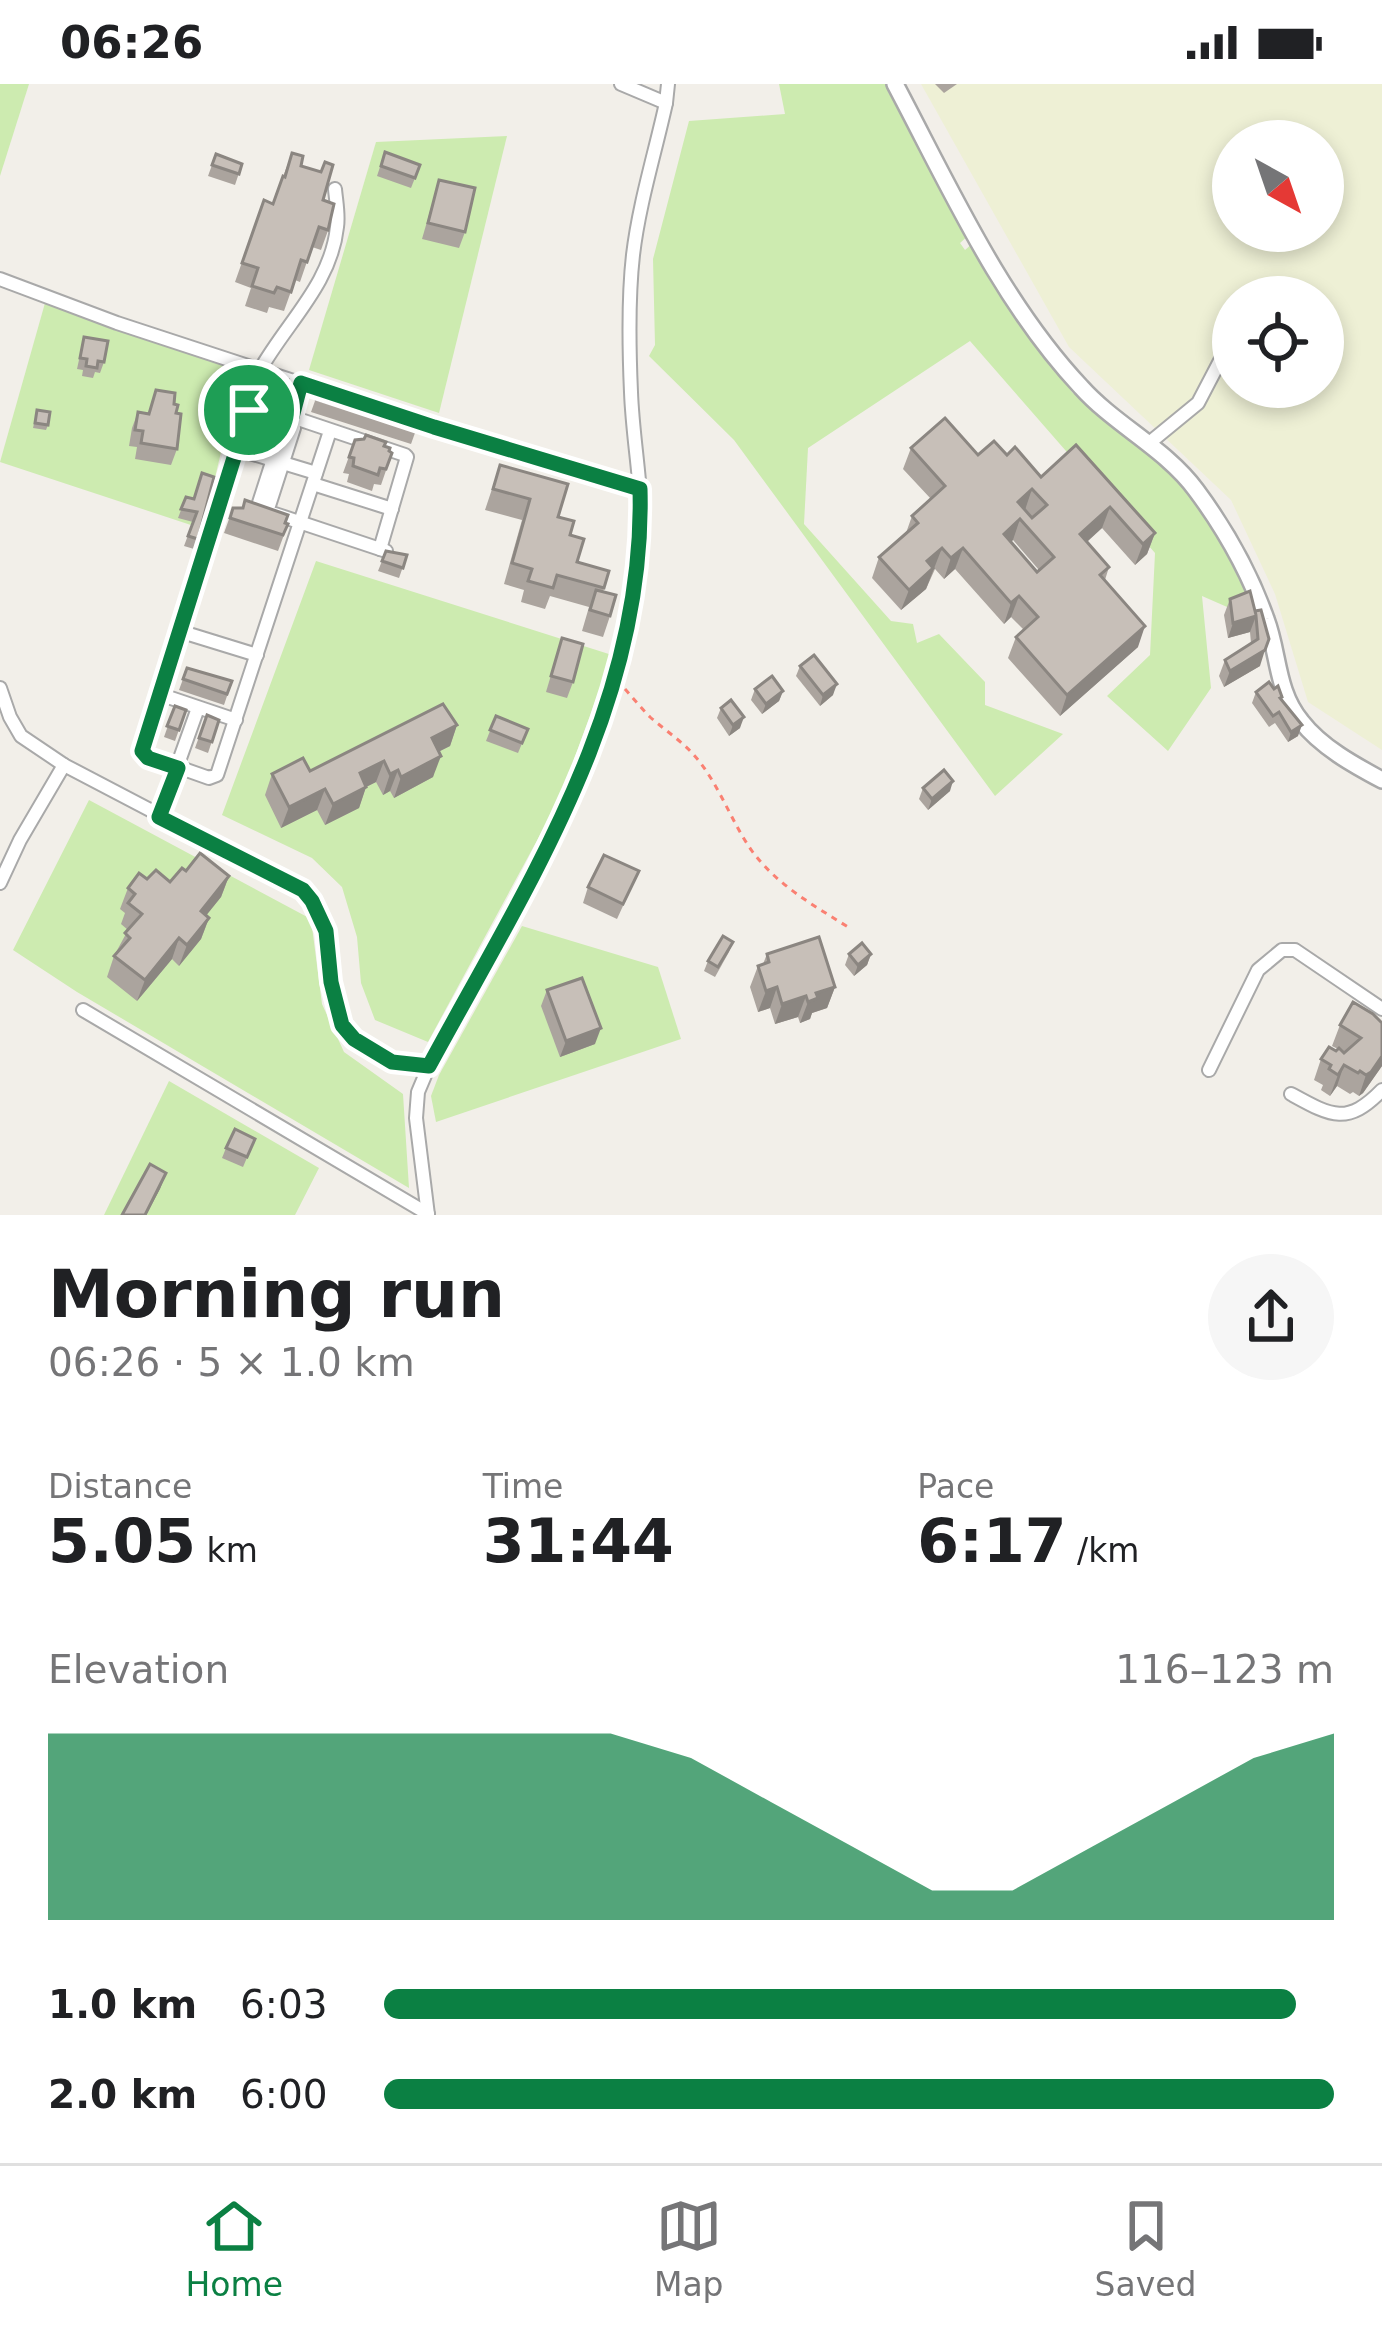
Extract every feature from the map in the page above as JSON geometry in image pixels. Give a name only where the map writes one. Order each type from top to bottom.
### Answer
[{"type":"street","points":[[621,84],[666,103]]},
{"type":"street","points":[[428,1214],[416,1118],[418,1092],[582,776],[630,623],[640,564],[640,489],[631,393],[633,253],[668,84]]},
{"type":"street","points":[[895,84],[1016,302],[1082,390],[1194,487],[1237,556],[1267,620],[1281,687],[1300,721],[1353,764],[1382,780]]},
{"type":"street","points":[[260,370],[323,277],[338,224],[335,188]]},
{"type":"street","points":[[0,279],[346,398]]},
{"type":"street","points":[[1148,444],[1198,403],[1212,376]]},
{"type":"street","points":[[262,510],[284,425],[292,417],[301,383]]},
{"type":"street","points":[[330,431],[217,775],[209,778],[148,758],[142,751],[250,407],[292,417],[407,457],[380,549]]},
{"type":"street","points":[[390,412],[640,489]]},
{"type":"street","points":[[236,449],[278,461],[392,509]]},
{"type":"street","points":[[221,497],[399,556]]},
{"type":"street","points":[[179,631],[257,655]]},
{"type":"street","points":[[0,688],[21,736],[64,765],[303,890],[326,931],[331,982],[342,1025],[354,1039],[392,1062],[429,1066]]},
{"type":"street","points":[[159,694],[236,720]]},
{"type":"street","points":[[159,817],[198,708]]},
{"type":"street","points":[[0,883],[64,765]]},
{"type":"street","points":[[1209,1070],[1258,970],[1282,950],[1295,950],[1382,1009]]},
{"type":"street","points":[[83,1010],[428,1214]]},
{"type":"street","points":[[1291,1094],[1335,1116],[1371,1103],[1382,1090]]},
{"type":"path","points":[[616,678],[699,761],[742,836],[775,877],[848,927]]},
{"type":"green space","points":[[0,84],[29,84],[0,176]]},
{"type":"green space","points":[[779,84],[888,84],[888,92],[937,165],[970,234],[960,243],[965,250],[973,243],[991,279],[1005,292],[1072,392],[1191,490],[1266,624],[1202,596],[1211,688],[1168,751],[1107,696],[1150,655],[1155,553],[970,341],[808,448],[804,524],[891,621],[913,624],[917,643],[939,634],[985,682],[985,705],[1063,734],[995,796],[734,440],[649,356],[655,345],[653,259],[689,121],[785,114]]},
{"type":"green space","points":[[921,84],[1382,84],[1382,750],[1308,702],[1275,594],[1231,500],[1069,347]]},
{"type":"green space","points":[[507,136],[439,413],[309,370],[376,142]]},
{"type":"green space","points":[[45,303],[241,367],[203,529],[0,462]]},
{"type":"green space","points":[[316,561],[612,655],[560,798],[428,1042],[375,1020],[361,983],[357,937],[342,887],[312,858],[222,815]]},
{"type":"green space","points":[[89,800],[311,919],[322,1004],[344,1052],[403,1094],[409,1188],[13,950]]},
{"type":"green space","points":[[522,926],[658,967],[681,1039],[436,1122],[431,1096],[439,1075]]},
{"type":"green space","points":[[169,1081],[319,1168],[295,1215],[104,1215]]},
{"type":"building","points":[[385,152],[420,165],[415,178],[381,166]]},
{"type":"building","points":[[292,153],[303,156],[301,166],[321,172],[325,162],[333,165],[323,200],[334,204],[328,230],[319,227],[291,292],[277,287],[274,293],[252,286],[258,268],[242,263],[264,200],[273,204]]},
{"type":"building","points":[[216,154],[242,164],[239,174],[212,165]]},
{"type":"building","points":[[439,180],[475,188],[465,232],[428,223]]},
{"type":"building","points":[[84,337],[108,341],[104,362],[98,361],[97,368],[86,366],[87,359],[80,358]]},
{"type":"building","points":[[259,370],[292,381],[288,394],[254,382]]},
{"type":"building","points":[[320,387],[420,419],[416,430],[316,399]]},
{"type":"building","points":[[156,390],[175,393],[176,413],[181,414],[177,449],[141,443],[143,431],[135,430],[138,412],[149,414]]},
{"type":"building","points":[[37,410],[50,412],[48,425],[35,423]]},
{"type":"building","points":[[945,418],[978,455],[994,441],[1007,455],[1015,447],[1041,477],[1076,445],[1155,533],[1143,544],[1110,507],[1080,534],[1109,567],[1100,575],[1145,626],[1067,695],[1016,637],[1038,617],[1019,596],[1011,603],[963,548],[951,558],[942,548],[927,561],[933,568],[909,590],[879,557],[918,523],[912,516],[945,486],[911,448]],"holes":[[[1032,489],[1047,505],[1032,518],[1018,502]],[[1020,519],[1054,557],[1037,572],[1004,534]]]},
{"type":"building","points":[[366,435],[386,442],[384,446],[392,453],[378,475],[353,466],[354,458],[349,457],[355,440]]},
{"type":"building","points":[[500,465],[568,484],[558,517],[574,521],[570,535],[584,539],[577,562],[609,571],[604,588],[557,575],[553,588],[528,581],[532,569],[512,563],[530,499],[493,489]]},
{"type":"building","points":[[202,473],[214,477],[198,539],[188,536],[197,512],[181,509],[186,497],[194,499]]},
{"type":"building","points":[[245,500],[288,515],[283,535],[230,518],[233,508],[243,508]]},
{"type":"building","points":[[386,551],[407,555],[403,568],[382,561]]},
{"type":"building","points":[[596,590],[616,595],[610,616],[590,610]]},
{"type":"building","points":[[1250,591],[1269,639],[1265,650],[1230,671],[1225,660],[1258,639],[1256,616],[1233,623],[1230,599]]},
{"type":"building","points":[[562,638],[583,644],[573,682],[551,676]]},
{"type":"building","points":[[814,655],[837,684],[823,695],[800,666]]},
{"type":"building","points":[[187,668],[232,681],[227,694],[183,679]]},
{"type":"building","points":[[772,676],[783,691],[766,704],[755,689]]},
{"type":"building","points":[[1269,682],[1274,689],[1278,686],[1280,698],[1302,725],[1291,732],[1279,712],[1273,716],[1256,692]]},
{"type":"building","points":[[731,700],[744,717],[733,725],[721,708]]},
{"type":"building","points":[[443,704],[457,725],[432,738],[441,756],[401,777],[398,770],[390,774],[384,761],[360,773],[366,787],[333,804],[325,789],[289,807],[272,774],[303,758],[310,771]]},
{"type":"building","points":[[175,706],[186,710],[179,730],[167,726]]},
{"type":"building","points":[[207,715],[219,720],[212,742],[199,738]]},
{"type":"building","points":[[496,716],[528,729],[522,743],[490,730]]},
{"type":"building","points":[[944,770],[953,781],[932,799],[923,788]]},
{"type":"building","points":[[200,853],[229,876],[201,911],[209,918],[187,945],[179,938],[145,980],[114,956],[130,938],[125,933],[142,914],[128,903],[135,894],[128,888],[139,873],[147,879],[156,870],[170,882]]},
{"type":"building","points":[[604,855],[639,871],[623,904],[588,887]]},
{"type":"building","points":[[723,936],[733,942],[718,967],[708,961]]},
{"type":"building","points":[[819,937],[835,987],[816,993],[818,998],[808,1002],[806,996],[782,1004],[777,987],[766,991],[758,966],[769,962],[767,954]]},
{"type":"building","points":[[862,943],[871,954],[858,965],[849,954]]},
{"type":"building","points":[[582,978],[601,1028],[566,1041],[547,990]]},
{"type":"building","points":[[1353,1002],[1382,1023],[1382,1056],[1366,1075],[1344,1065],[1338,1075],[1321,1059],[1329,1047],[1344,1053],[1361,1038],[1340,1025]]},
{"type":"building","points":[[235,1129],[255,1139],[247,1157],[226,1148]]},
{"type":"building","points":[[150,1164],[166,1173],[145,1215],[122,1215]]},
{"type":"route","points":[[301,383],[640,489],[640,564],[630,623],[582,776],[429,1066],[392,1062],[354,1039],[342,1025],[331,982],[326,931],[303,890],[159,817],[178,768],[148,758],[142,745],[249,410],[254,406],[292,417],[301,383]]}]
